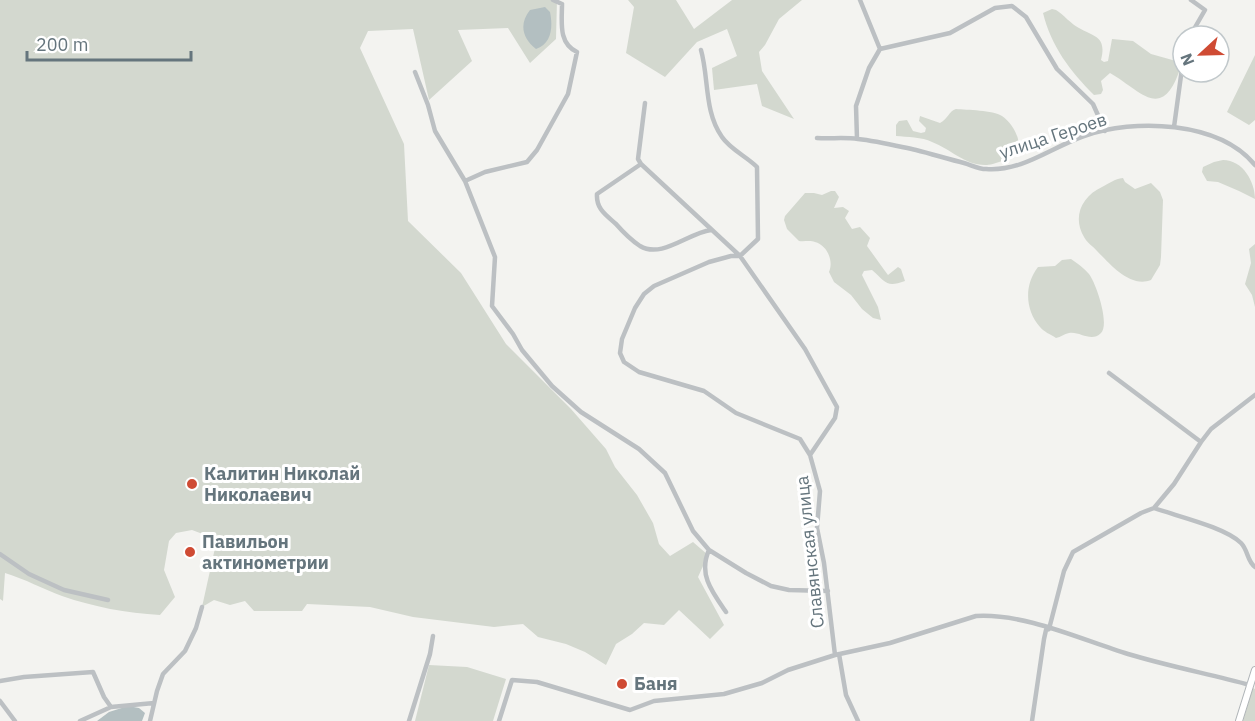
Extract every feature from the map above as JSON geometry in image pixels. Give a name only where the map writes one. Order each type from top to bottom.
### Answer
[{"type":"street","points":[[553,0],[562,4]]},
{"type":"street","points":[[562,4],[568,0]]},
{"type":"street","points":[[860,0],[880,49]]},
{"type":"street","points":[[1191,0],[1205,10],[1197,24]]},
{"type":"street","points":[[857,138],[856,106],[869,68],[880,49],[950,33],[995,8],[1012,3],[1026,17],[1057,69],[1094,104],[1105,131]]},
{"type":"street","points":[[465,181],[485,172],[527,162],[537,150],[568,94],[577,52],[569,48],[564,40],[562,4]]},
{"type":"street","points":[[701,50],[705,63],[711,111],[716,125],[723,139],[758,167],[758,239],[740,256]]},
{"type":"street","points":[[415,72],[435,131],[465,181],[495,257],[492,306],[522,350],[552,386],[580,412],[639,448],[665,473],[693,531],[709,550],[771,586],[789,590],[828,591]]},
{"type":"street","points":[[1174,127],[1180,84]]},
{"type":"street","points":[[645,103],[638,159],[641,164],[740,256],[805,349],[837,407],[835,418],[810,455]]},
{"type":"street","name":"улица Героев","points":[[817,138],[857,138],[986,169],[1013,166],[1084,136],[1105,131],[1148,126],[1174,127],[1207,134],[1234,147],[1255,165]]},
{"type":"street","points":[[641,164],[597,194],[599,208],[633,241],[643,248],[663,248],[700,231],[711,230]]},
{"type":"street","name":"Славянская улица","points":[[740,256],[717,260],[670,279],[644,294],[635,308],[622,339],[620,353],[624,362],[639,372],[704,391],[736,413],[800,440],[810,455],[820,491],[817,528],[837,654],[846,695],[858,721]]},
{"type":"street","points":[[1109,373],[1201,441]]},
{"type":"street","points":[[1032,721],[1046,630],[1049,629],[1064,571],[1073,552],[1141,513],[1154,508],[1174,484],[1211,429],[1255,395]]},
{"type":"street","points":[[1154,508],[1224,532],[1242,544],[1250,563],[1255,567]]},
{"type":"street","points":[[709,550],[704,561],[705,576],[710,590],[726,612]]},
{"type":"street","points":[[0,554],[29,574],[64,590],[108,600]]},
{"type":"street","points":[[150,721],[163,674],[185,651],[202,607]]},
{"type":"street","points":[[499,721],[512,680],[537,682],[630,710],[654,701],[724,694],[762,683],[788,670],[837,654],[890,643],[976,616],[1018,621],[1128,654],[1250,685]]},
{"type":"street","points":[[409,721],[430,654],[433,636]]},
{"type":"street","points":[[0,681],[93,672],[104,698],[111,707]]},
{"type":"street","points":[[1239,721],[1255,672]]},
{"type":"street","points":[[0,700],[15,721]]},
{"type":"street","points":[[80,721],[111,707],[154,704]]},
{"type":"shaded area","points":[[0,0],[557,0],[556,39],[530,63],[508,28],[458,30],[472,61],[429,100],[413,29],[368,31],[360,48],[404,144],[408,221],[461,273],[506,344],[571,409],[606,449],[615,467],[637,495],[653,523],[659,544],[670,556],[693,542],[708,555],[698,577],[724,625],[710,639],[679,610],[664,625],[644,623],[616,644],[606,665],[566,644],[538,637],[523,624],[494,627],[413,617],[370,607],[307,604],[302,611],[254,611],[245,601],[230,605],[214,600],[202,607],[215,548],[217,549],[208,536],[192,530],[176,533],[169,541],[164,570],[175,597],[160,615],[122,611],[86,603],[5,573],[3,601],[0,599]]},
{"type":"shaded area","points":[[628,0],[676,0],[694,29],[732,0],[802,0],[779,19],[759,52],[762,71],[794,119],[762,106],[757,84],[714,90],[712,68],[737,56],[727,29],[697,42],[665,77],[626,53],[634,7]]},
{"type":"shaded area","points":[[545,7],[550,12],[550,34],[545,43],[536,49],[525,36],[524,20],[530,10]]},
{"type":"shaded area","points":[[1052,9],[1056,10],[1076,26],[1098,38],[1102,46],[1101,60],[1104,62],[1108,61],[1112,39],[1133,41],[1151,54],[1171,60],[1171,84],[1173,85],[1166,95],[1150,98],[1110,73],[1101,81],[1103,90],[1101,94],[1094,95],[1069,67],[1056,47],[1043,13]]},
{"type":"shaded area","points":[[1255,55],[1255,120],[1249,125],[1227,112]]},
{"type":"shaded area","points":[[956,109],[986,111],[1005,118],[1011,125],[1019,143],[1016,151],[1000,162],[979,165],[928,140],[896,136],[896,125],[899,121],[907,120],[913,131],[921,133],[925,132],[926,128],[919,121],[920,116],[940,123]]},
{"type":"shaded area","points":[[1223,160],[1236,164],[1247,173],[1253,186],[1255,199],[1218,182],[1207,181],[1202,172],[1203,167]]},
{"type":"shaded area","points":[[1123,178],[1135,189],[1151,183],[1160,192],[1163,200],[1160,265],[1151,280],[1143,282],[1128,278],[1108,263],[1084,237],[1079,222],[1081,208],[1089,196],[1115,180]]},
{"type":"shaded area","points":[[835,191],[839,197],[834,208],[843,207],[849,211],[845,218],[852,229],[860,227],[870,238],[867,246],[888,275],[898,267],[901,269],[905,281],[894,284],[887,283],[872,270],[864,271],[862,275],[878,307],[881,320],[873,318],[851,295],[834,282],[829,272],[830,258],[823,246],[813,241],[799,241],[787,229],[785,216],[805,193],[822,195]]},
{"type":"shaded area","points":[[1255,244],[1255,307],[1252,295],[1245,284],[1251,263],[1249,249]]},
{"type":"shaded area","points":[[1071,259],[1089,274],[1098,294],[1104,321],[1101,333],[1097,336],[1089,337],[1069,333],[1056,338],[1042,329],[1031,313],[1028,297],[1030,282],[1038,267],[1055,266],[1062,260]]},
{"type":"shaded area","points":[[429,665],[467,667],[506,679],[493,721],[415,721]]},
{"type":"shaded area","points":[[1253,688],[1255,689],[1255,721],[1243,721]]},
{"type":"shaded area","points":[[128,706],[139,708],[145,713],[142,721],[97,721],[109,712]]},
{"type":"place","name":"Калитин Николай Николаевич","points":[[192,484]]},
{"type":"place","name":"Павильон актинометрии","points":[[190,552]]},
{"type":"place","name":"Баня","points":[[622,684]]}]
